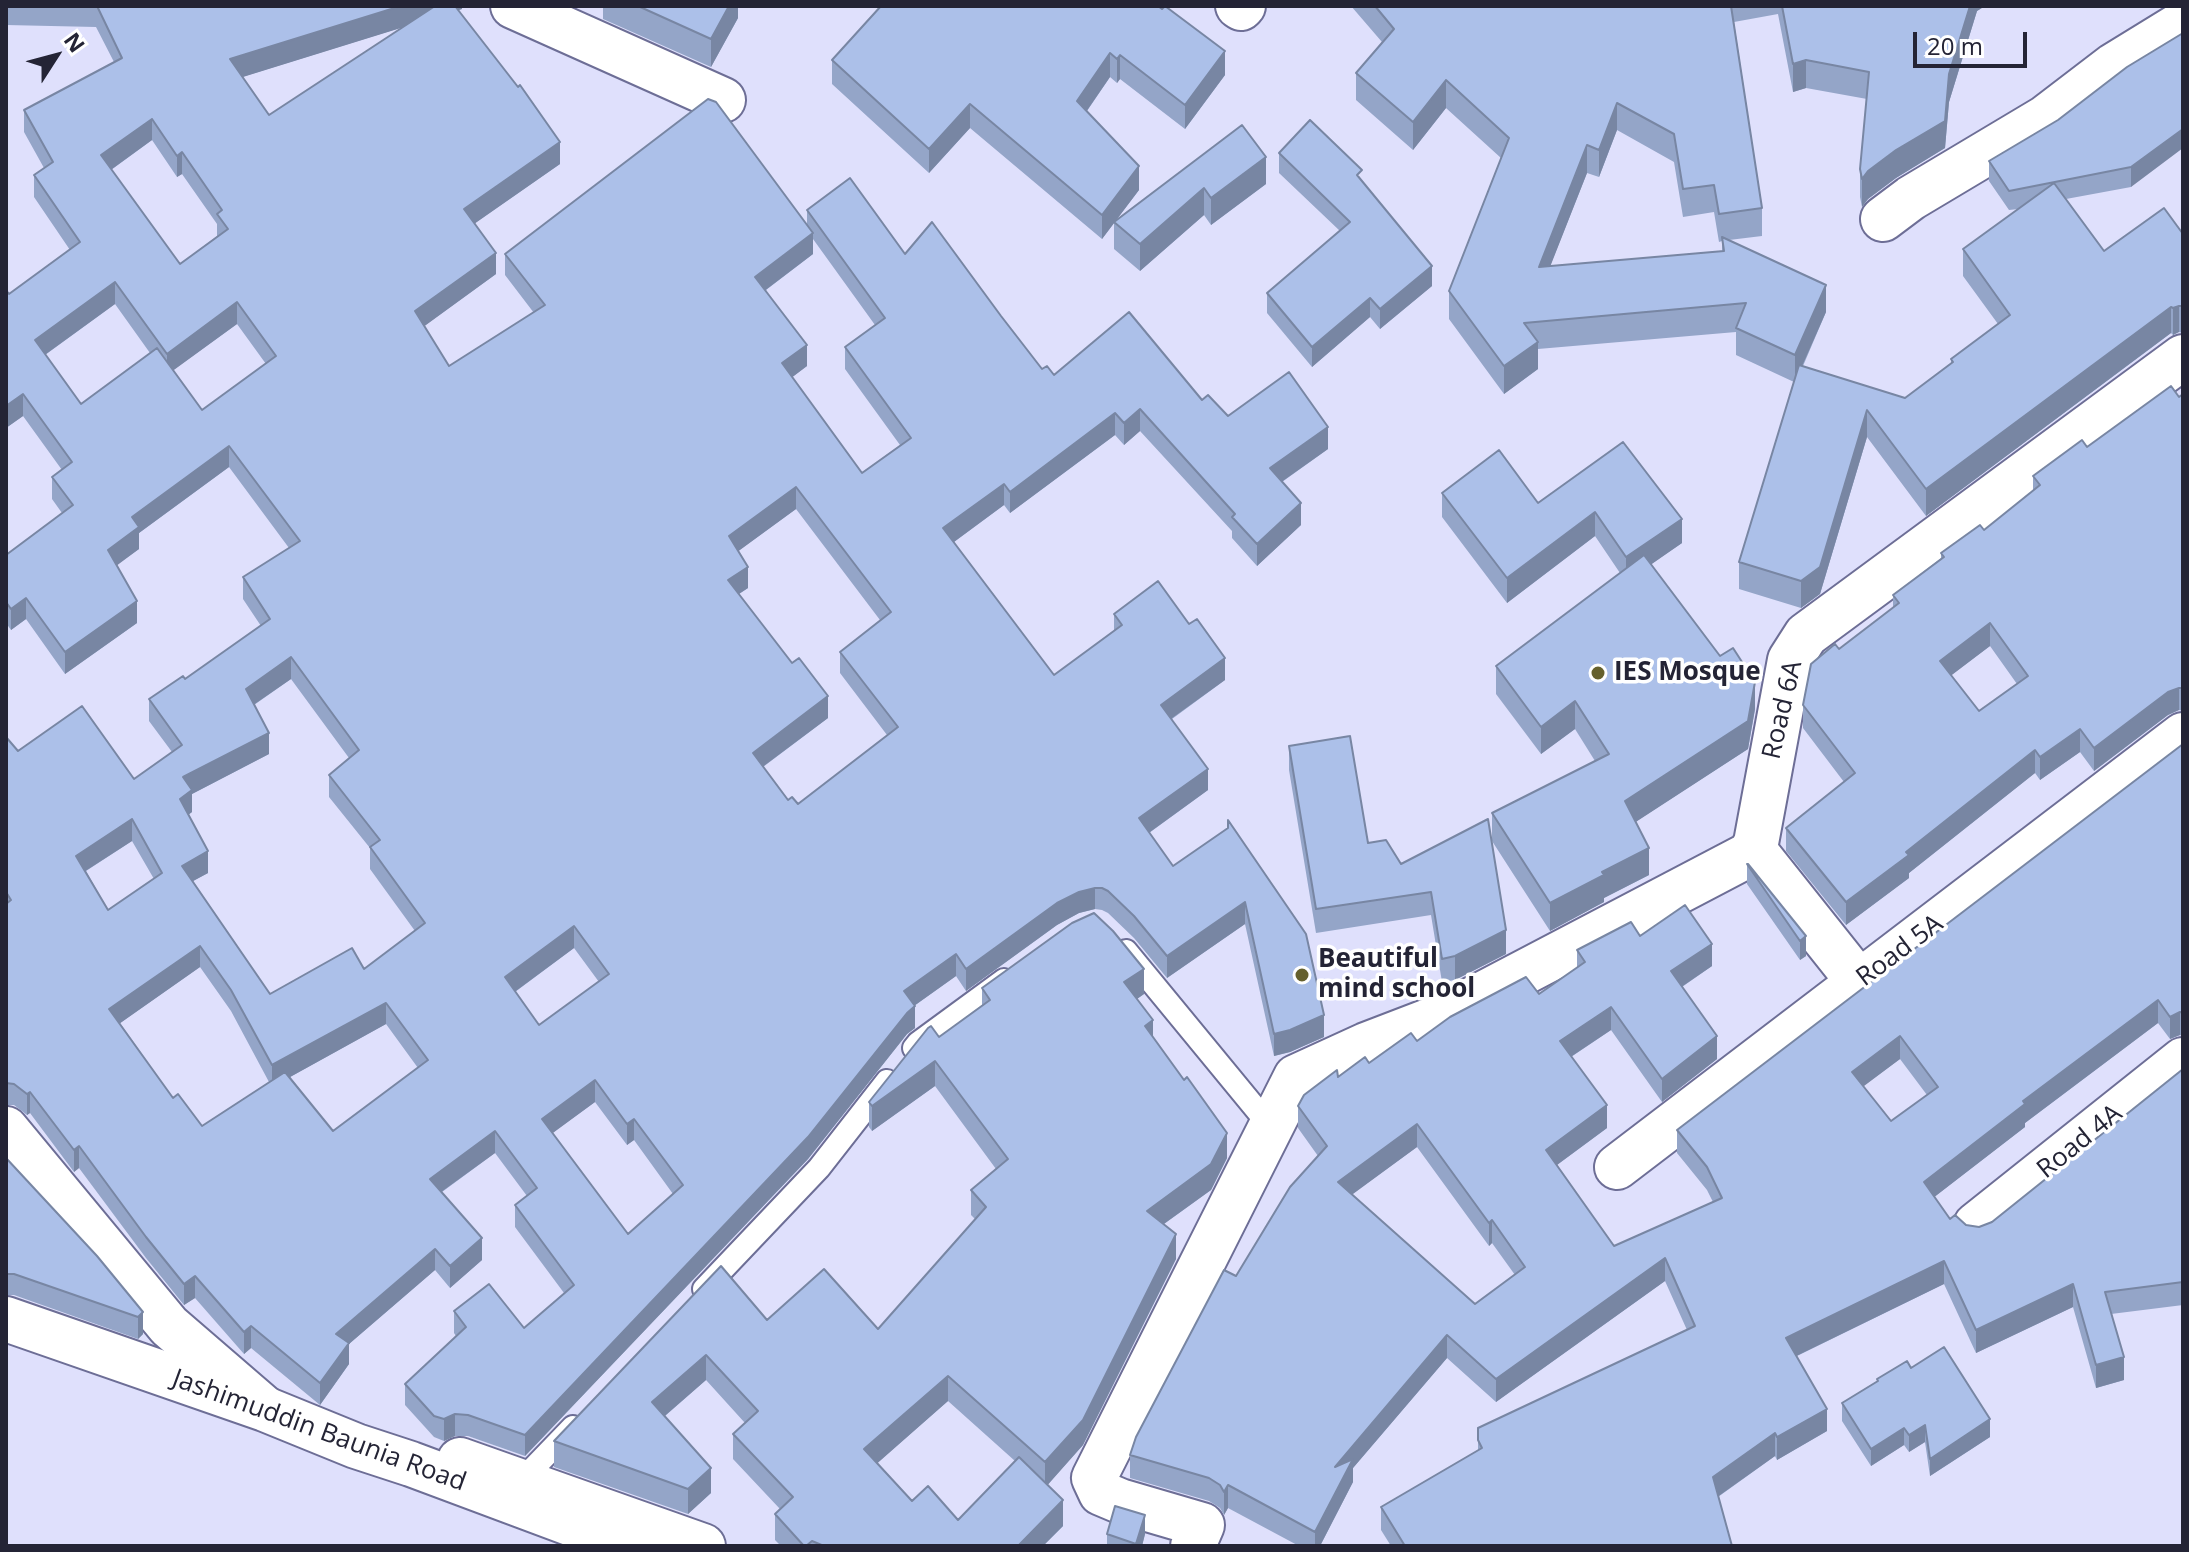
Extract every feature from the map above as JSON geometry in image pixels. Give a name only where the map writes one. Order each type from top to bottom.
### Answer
[{"type":"street","points":[[513,6],[723,100]]},
{"type":"street","points":[[1883,219],[1911,198],[2045,118],[2113,66],[2183,23]]},
{"type":"street","name":"Road 6A","points":[[1754,850],[1790,660],[1806,635],[2183,357]]},
{"type":"street","name":"Road 5A","points":[[1617,1167],[2183,735]]},
{"type":"street","points":[[1193,1546],[1202,1525],[1101,1493],[1094,1478],[1296,1077],[1366,1045],[1439,1017],[1754,850],[1859,982]]},
{"type":"street","name":"Road 4A","points":[[1976,1225],[2183,1060]]},
{"type":"street","points":[[6,1129],[169,1326],[255,1401],[344,1418],[703,1546]]},
{"type":"street","name":"Jashimuddin Baunia Road","points":[[6,1319],[255,1401],[356,1446],[631,1546]]},
{"type":"lane","points":[[1115,939],[1270,1126]]},
{"type":"lane","points":[[686,1308],[819,1168],[918,1043],[1016,971]]},
{"type":"lane","points":[[521,1481],[587,1412]]},
{"type":"building","points":[[97,6],[401,6],[230,59],[269,115],[435,6],[455,6],[518,87],[520,85],[560,142],[464,209],[496,253],[415,311],[449,366],[545,305],[505,254],[708,99],[716,102],[813,233],[755,277],[807,345],[782,363],[862,473],[911,438],[845,347],[885,318],[807,210],[850,178],[905,254],[932,222],[1042,369],[1047,366],[1054,375],[1129,312],[1202,400],[1208,395],[1228,416],[1289,372],[1328,427],[1270,468],[1301,503],[1257,544],[1232,517],[1235,514],[1140,409],[1124,423],[1115,413],[1010,492],[1004,484],[943,528],[1054,675],[1122,625],[1114,614],[1158,581],[1189,624],[1197,619],[1225,658],[1161,705],[1208,769],[1139,818],[1173,866],[1228,828],[1228,820],[1306,934],[1324,1015],[1274,1034],[1245,902],[1167,956],[1134,916],[1108,891],[1095,888],[1079,892],[1057,903],[966,969],[956,954],[904,991],[915,1006],[808,1137],[525,1435],[468,1415],[455,1414],[444,1419],[434,1416],[405,1384],[466,1327],[454,1311],[489,1284],[524,1328],[574,1285],[515,1205],[537,1188],[495,1131],[430,1179],[482,1238],[450,1266],[435,1249],[336,1334],[349,1343],[320,1383],[251,1326],[244,1332],[195,1276],[184,1284],[79,1146],[74,1150],[30,1092],[27,1094],[14,1084],[6,1083],[6,904],[11,900],[6,892],[6,737],[18,751],[82,706],[134,779],[182,745],[149,699],[183,676],[185,679],[270,619],[243,577],[300,541],[229,446],[132,517],[139,527],[108,550],[137,601],[65,652],[26,598],[11,609],[6,602],[6,555],[73,505],[52,477],[72,462],[23,394],[6,406],[6,290],[9,294],[80,242],[34,175],[53,162],[24,110],[122,58]],"holes":[[[152,119],[177,156],[182,152],[222,210],[217,214],[228,229],[180,264],[101,155]],[[115,282],[167,354],[237,302],[276,356],[202,410],[157,348],[81,404],[35,340]],[[796,487],[891,612],[840,652],[898,727],[798,804],[792,797],[788,800],[753,753],[828,696],[799,658],[792,663],[728,580],[748,567],[729,536]],[[291,657],[359,750],[329,775],[380,840],[370,847],[425,923],[364,969],[352,948],[270,994],[182,866],[208,851],[180,799],[192,790],[183,777],[269,733],[246,689]],[[132,819],[162,873],[108,910],[76,856]],[[574,926],[609,974],[539,1025],[505,977]],[[200,946],[231,990],[272,1065],[386,1003],[428,1060],[333,1131],[285,1072],[202,1126],[178,1094],[173,1098],[109,1009]],[[595,1080],[627,1124],[634,1119],[683,1185],[628,1234],[542,1119]]]},
{"type":"building","points":[[638,6],[729,6],[711,39]]},
{"type":"building","points":[[881,6],[1158,6],[1162,9],[1165,6],[1225,51],[1185,105],[1120,55],[1117,59],[1110,53],[1077,101],[1139,166],[1102,215],[970,104],[929,149],[832,60]]},
{"type":"building","points":[[1375,6],[1731,6],[1762,208],[1719,214],[1714,185],[1683,189],[1674,134],[1617,103],[1599,150],[1587,145],[1539,267],[1724,251],[1722,237],[1826,285],[1795,355],[1736,328],[1746,303],[1524,323],[1538,342],[1504,366],[1449,291],[1509,138],[1446,80],[1413,122],[1356,73],[1394,29]]},
{"type":"building","points":[[1782,6],[1970,6],[1949,74],[1945,121],[1896,150],[1862,179],[1860,169],[1869,72],[1806,60],[1793,64]]},
{"type":"building","points":[[2183,33],[2183,129],[2131,167],[2009,191],[1989,161],[2058,120],[2127,67]]},
{"type":"building","points":[[1310,120],[1362,170],[1357,175],[1432,266],[1380,309],[1370,298],[1312,347],[1267,293],[1350,222],[1279,153]]},
{"type":"building","points":[[1242,125],[1266,157],[1211,198],[1204,188],[1140,244],[1114,222]]},
{"type":"building","points":[[2054,183],[2104,251],[2164,208],[2183,234],[2183,306],[2171,307],[1926,489],[1867,410],[1820,567],[1801,581],[1739,562],[1799,365],[1905,398],[2010,315],[1963,249]]},
{"type":"building","points":[[2171,386],[2179,397],[2183,394],[2183,688],[2168,692],[2094,748],[2080,729],[2040,757],[2035,750],[1906,852],[1909,855],[1846,902],[1786,828],[1855,773],[1803,705],[1811,664],[1835,644],[1839,649],[1899,603],[1893,595],[1944,557],[1941,553],[1980,525],[1984,530],[2040,485],[2033,476],[2082,440],[2087,447]],"holes":[[[1990,623],[2028,676],[1979,711],[1940,661]]]},
{"type":"building","points":[[1623,442],[1682,519],[1626,557],[1595,512],[1507,578],[1442,493],[1499,450],[1538,503]]},
{"type":"building","points":[[1644,555],[1720,656],[1733,648],[1755,682],[1748,721],[1625,801],[1649,848],[1550,903],[1492,813],[1609,754],[1575,701],[1541,727],[1496,666]]},
{"type":"building","points":[[1350,736],[1368,843],[1386,840],[1401,864],[1488,819],[1506,930],[1455,956],[1442,959],[1431,892],[1316,909],[1289,746]]},
{"type":"building","points":[[2183,744],[2183,1013],[2170,1017],[2158,1000],[2023,1101],[2025,1104],[1924,1182],[1950,1219],[1955,1215],[1966,1225],[1979,1227],[1992,1222],[2183,1069],[2183,1282],[2105,1292],[2124,1357],[2096,1365],[2073,1284],[1976,1330],[1944,1261],[1786,1338],[1827,1409],[1777,1437],[1775,1433],[1713,1477],[1732,1546],[1405,1546],[1381,1507],[1482,1448],[1478,1428],[1695,1326],[1665,1258],[1496,1379],[1447,1335],[1335,1467],[1353,1459],[1315,1532],[1228,1485],[1224,1492],[1209,1478],[1130,1455],[1136,1437],[1224,1270],[1236,1276],[1290,1187],[1327,1146],[1298,1106],[1304,1095],[1337,1070],[1338,1077],[1365,1057],[1369,1063],[1411,1033],[1417,1041],[1450,1017],[1526,977],[1539,994],[1585,962],[1577,950],[1631,922],[1640,936],[1685,905],[1712,944],[1671,971],[1717,1036],[1662,1079],[1611,1007],[1560,1041],[1607,1105],[1546,1150],[1614,1246],[1722,1198],[1707,1167],[1677,1130]],"holes":[[[1900,1036],[1938,1087],[1891,1121],[1852,1072]],[[1417,1124],[1525,1267],[1475,1304],[1338,1182]]]},
{"type":"building","points":[[1747,864],[1806,936],[1800,941]]},
{"type":"building","points":[[1094,913],[1144,969],[1124,982],[1153,1020],[1145,1026],[1227,1133],[1211,1164],[1147,1211],[1176,1234],[1083,1420],[1045,1462],[948,1376],[864,1449],[912,1501],[928,1486],[958,1520],[1019,1457],[1063,1500],[1018,1546],[824,1546],[812,1541],[804,1546],[775,1514],[793,1497],[733,1434],[758,1411],[706,1355],[652,1402],[711,1468],[688,1489],[554,1441],[721,1266],[767,1320],[824,1269],[878,1329],[986,1207],[971,1190],[1008,1159],[935,1061],[872,1106],[869,1102],[928,1028],[931,1026],[939,1037],[990,1000],[982,988],[1072,923]]},
{"type":"building","points":[[6,1158],[97,1256],[143,1312],[138,1317],[14,1274],[6,1274]]},
{"type":"building","points":[[1944,1347],[1990,1419],[1930,1459],[1925,1425],[1909,1435],[1904,1428],[1871,1449],[1842,1403],[1907,1361],[1911,1368]]},
{"type":"building","points":[[1115,1506],[1145,1515],[1136,1544],[1107,1534]]},
{"type":"place","name":"IES Mosque","points":[[1598,673]]},
{"type":"place","name":"Beautiful mind school","points":[[1302,975]]}]
